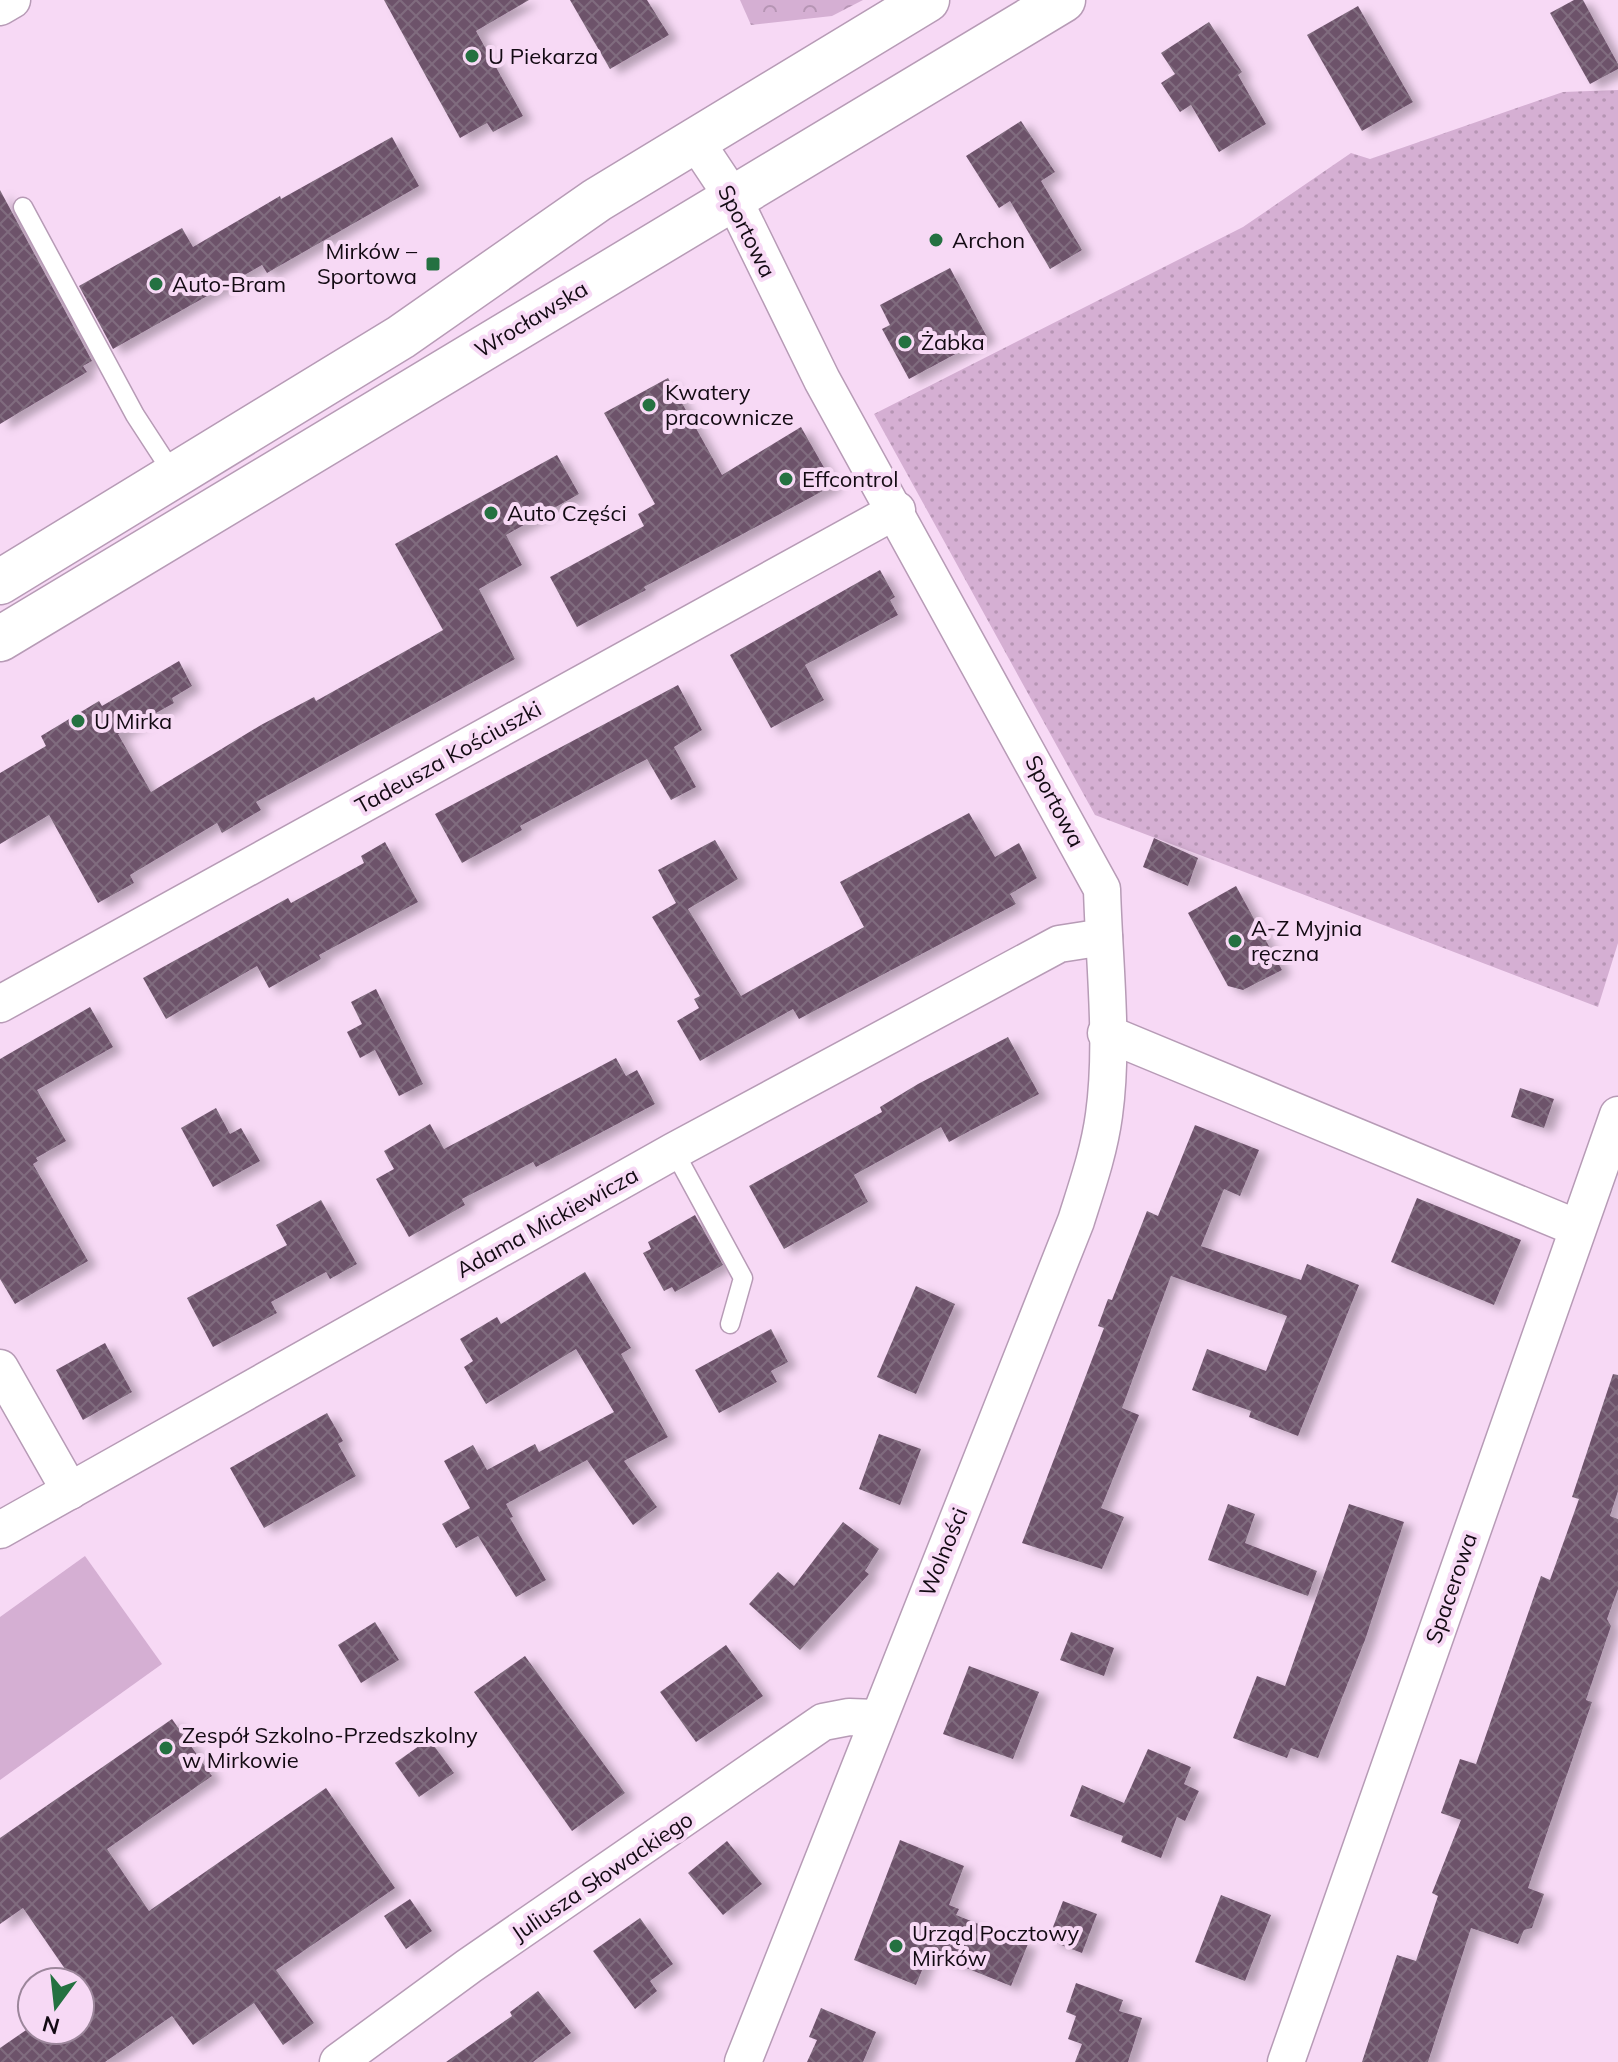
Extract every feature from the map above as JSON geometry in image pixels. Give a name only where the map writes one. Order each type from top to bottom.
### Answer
[{"type":"main road","points":[[0,582],[401,337],[588,206],[694,139],[927,0]]},
{"type":"main road","name":"Wrocławska","points":[[0,639],[732,196],[1063,0]]},
{"type":"street","points":[[0,7],[12,0]]},
{"type":"street","name":"Sportowa","points":[[694,139],[732,196],[822,380],[897,510],[1102,889],[1106,1033]]},
{"type":"street","name":"Tadeusza Kościuszki","points":[[0,1004],[897,510]]},
{"type":"street","name":"Adama Mickiewicza","points":[[0,1530],[674,1151],[1059,944],[1104,937]]},
{"type":"street","points":[[1106,1033],[1577,1228]]},
{"type":"street","name":"Wolności","points":[[743,2062],[876,1718],[1081,1208],[1105,1113],[1106,1033]]},
{"type":"street","name":"Spacerowa","points":[[1286,2062],[1618,1115]]},
{"type":"street","points":[[0,1368],[70,1491]]},
{"type":"street","name":"Juliusza Słowackiego","points":[[338,2062],[469,1966],[823,1722],[849,1717],[876,1718]]},
{"type":"lane","points":[[23,207],[135,415],[174,475]]},
{"type":"lane","points":[[674,1151],[743,1278],[730,1324]]},
{"type":"green space","points":[[740,0],[863,0],[832,16],[751,25]]},
{"type":"green space","points":[[1618,90],[1618,943],[1598,1007],[1095,815],[874,414],[1243,227],[1351,153],[1370,159],[1563,92]]},
{"type":"green space","points":[[85,1556],[162,1664],[0,1780],[0,1617]]},
{"type":"building","points":[[384,0],[529,0],[476,31],[523,116],[493,132],[487,123],[460,138]]},
{"type":"building","points":[[570,0],[647,0],[669,35],[610,69]]},
{"type":"building","points":[[1574,0],[1583,0],[1618,64],[1618,69],[1590,84],[1550,13]]},
{"type":"building","points":[[1358,6],[1413,102],[1362,131],[1307,35]]},
{"type":"building","points":[[1209,22],[1242,72],[1238,75],[1266,124],[1219,152],[1191,105],[1180,112],[1161,83],[1175,74],[1161,53]]},
{"type":"building","points":[[1021,121],[1055,172],[1041,181],[1082,250],[1050,269],[1010,201],[999,208],[966,156]]},
{"type":"building","points":[[392,137],[419,186],[267,273],[262,265],[113,349],[79,286],[182,228],[193,247],[280,196],[281,199]]},
{"type":"building","points":[[0,190],[92,361],[83,366],[87,372],[0,424]]},
{"type":"building","points":[[950,268],[987,337],[909,379],[882,329],[890,325],[880,305]]},
{"type":"building","points":[[668,378],[722,475],[801,427],[834,485],[644,587],[646,590],[577,627],[550,577],[644,526],[638,514],[655,504],[604,413]]},
{"type":"building","points":[[557,455],[579,494],[506,535],[522,565],[479,589],[515,659],[256,802],[261,810],[222,833],[217,823],[130,875],[134,883],[98,903],[49,815],[0,844],[0,773],[46,746],[41,736],[99,701],[102,706],[179,661],[192,686],[172,698],[174,703],[118,734],[151,792],[261,725],[314,697],[316,701],[443,630],[395,544]]},
{"type":"building","points":[[880,570],[895,597],[890,600],[898,615],[805,665],[824,700],[771,728],[730,655]]},
{"type":"building","points":[[678,685],[702,730],[674,747],[696,787],[671,800],[647,759],[520,826],[522,830],[462,863],[435,814]]},
{"type":"building","points":[[969,813],[995,857],[1019,843],[1037,878],[1010,894],[1016,904],[799,1019],[793,1009],[700,1061],[677,1021],[699,1008],[694,999],[700,996],[652,917],[676,903],[658,870],[715,840],[738,879],[688,909],[741,996],[864,927],[840,882]]},
{"type":"building","points":[[1154,838],[1198,858],[1188,886],[1143,867]]},
{"type":"building","points":[[385,842],[418,902],[319,955],[321,959],[269,988],[257,966],[166,1019],[143,978],[288,898],[291,903],[364,863],[361,856]]},
{"type":"building","name":"A-Z Myjnia ręczna","points":[[1236,886],[1282,970],[1243,990],[1228,986],[1188,913]]},
{"type":"building","points":[[376,989],[423,1084],[399,1096],[375,1050],[360,1058],[347,1032],[362,1024],[351,1002]]},
{"type":"building","points":[[90,1007],[113,1047],[37,1090],[66,1141],[36,1158],[38,1161],[33,1164],[88,1261],[15,1304],[0,1279],[0,1059]]},
{"type":"building","points":[[1008,1037],[1039,1094],[949,1142],[941,1127],[854,1175],[868,1202],[784,1249],[749,1186],[882,1112],[880,1107],[918,1084]]},
{"type":"building","points":[[616,1058],[626,1076],[637,1070],[655,1104],[536,1167],[533,1162],[462,1199],[465,1205],[409,1237],[376,1179],[394,1169],[384,1151],[430,1124],[444,1149]]},
{"type":"building","points":[[1520,1088],[1554,1099],[1544,1128],[1511,1117]]},
{"type":"building","points":[[216,1108],[230,1134],[241,1128],[260,1161],[213,1187],[181,1128]]},
{"type":"building","points":[[1195,1125],[1259,1150],[1240,1196],[1224,1189],[1201,1246],[1301,1280],[1307,1264],[1359,1285],[1298,1436],[1249,1417],[1251,1411],[1192,1390],[1207,1349],[1266,1371],[1287,1316],[1171,1276],[1122,1408],[1139,1415],[1101,1508],[1124,1517],[1102,1569],[1022,1543],[1104,1328],[1098,1326],[1108,1299],[1112,1300],[1147,1211],[1158,1216]]},
{"type":"building","points":[[1417,1198],[1521,1240],[1494,1305],[1391,1262]]},
{"type":"building","points":[[321,1200],[357,1264],[330,1279],[326,1272],[271,1302],[277,1313],[213,1347],[187,1298],[287,1245],[276,1225]]},
{"type":"building","points":[[695,1215],[723,1265],[675,1292],[672,1287],[664,1291],[643,1253],[651,1249],[648,1242]]},
{"type":"building","points":[[585,1272],[631,1348],[621,1354],[668,1437],[624,1461],[657,1507],[633,1525],[587,1460],[506,1504],[513,1517],[510,1518],[546,1580],[516,1597],[478,1536],[456,1548],[442,1524],[470,1508],[444,1461],[473,1445],[487,1470],[535,1444],[539,1452],[614,1412],[576,1349],[486,1404],[464,1367],[473,1361],[460,1339],[497,1317],[501,1324]]},
{"type":"building","points":[[916,1286],[955,1304],[916,1394],[877,1377]]},
{"type":"building","points":[[771,1329],[788,1362],[771,1371],[777,1382],[719,1413],[695,1370]]},
{"type":"building","points":[[105,1343],[132,1392],[83,1420],[56,1370]]},
{"type":"building","points":[[1613,1374],[1618,1375],[1618,1491],[1610,1516],[1618,1519],[1618,1589],[1607,1619],[1611,1626],[1586,1700],[1592,1702],[1528,1888],[1544,1894],[1532,1928],[1524,1930],[1518,1944],[1471,1928],[1428,2062],[1362,2062],[1397,1955],[1416,1961],[1438,1896],[1432,1893],[1461,1820],[1441,1813],[1460,1759],[1476,1764],[1541,1576],[1550,1580],[1579,1499],[1572,1497]]},
{"type":"building","points":[[327,1413],[343,1441],[338,1444],[356,1476],[264,1528],[230,1468]]},
{"type":"building","points":[[879,1434],[921,1449],[900,1505],[859,1489]]},
{"type":"building","points":[[1228,1504],[1255,1514],[1245,1543],[1317,1571],[1308,1596],[1208,1560]]},
{"type":"building","points":[[1349,1504],[1404,1522],[1365,1640],[1318,1758],[1291,1748],[1287,1758],[1233,1738],[1257,1676],[1285,1686]]},
{"type":"building","points":[[843,1522],[879,1549],[865,1571],[869,1574],[800,1650],[749,1604],[778,1572],[794,1586]]},
{"type":"building","points":[[375,1622],[399,1660],[361,1683],[338,1645]]},
{"type":"building","points":[[1071,1632],[1114,1648],[1104,1676],[1060,1660]]},
{"type":"building","points":[[726,1645],[763,1696],[696,1742],[660,1692]]},
{"type":"building","points":[[525,1656],[625,1793],[572,1831],[474,1692]]},
{"type":"building","points":[[969,1666],[1039,1692],[1013,1759],[943,1734]]},
{"type":"building","points":[[172,1719],[212,1776],[107,1849],[149,1911],[326,1788],[395,1888],[276,1970],[314,2023],[283,2045],[254,2003],[193,2045],[172,2016],[105,2062],[0,2062],[0,2048],[16,2037],[16,2046],[96,2046],[96,1966],[63,1966],[23,1908],[0,1924],[0,1838]]},
{"type":"building","points":[[429,1739],[454,1773],[419,1797],[395,1763]]},
{"type":"building","points":[[1148,1749],[1191,1767],[1184,1784],[1199,1791],[1185,1821],[1177,1817],[1161,1858],[1121,1842],[1123,1836],[1070,1816],[1082,1785],[1124,1803]]},
{"type":"building","points":[[900,1840],[964,1866],[949,1905],[959,1909],[956,1915],[1028,1944],[1011,1986],[929,1953],[916,1985],[854,1960]]},
{"type":"building","points":[[727,1841],[762,1884],[723,1915],[688,1873]]},
{"type":"building","points":[[1221,1895],[1271,1915],[1245,1981],[1195,1962]]},
{"type":"building","points":[[410,1899],[432,1931],[406,1949],[384,1916]]},
{"type":"building","points":[[1063,1901],[1097,1914],[1082,1953],[1048,1940]]},
{"type":"building","points":[[640,1918],[673,1964],[650,1981],[657,1991],[635,2009],[593,1951]]},
{"type":"building","points":[[1076,1983],[1123,2000],[1119,2011],[1142,2018],[1128,2062],[1075,2062],[1082,2044],[1068,2039],[1076,2016],[1066,2012]]},
{"type":"building","points":[[538,1991],[571,2033],[533,2062],[446,2062],[512,2016],[510,2012]]},
{"type":"building","points":[[821,2008],[876,2032],[863,2062],[807,2062],[817,2040],[809,2037]]},
{"type":"place","name":"U Piekarza","points":[[472,56]]},
{"type":"place","name":"Archon","points":[[936,240]]},
{"type":"place","name":"Mirków – Sportowa","points":[[433,264]]},
{"type":"place","name":"Auto-Bram","points":[[156,284]]},
{"type":"place","name":"Żabka","points":[[905,342]]},
{"type":"place","name":"Kwatery pracownicze","points":[[649,405]]},
{"type":"place","name":"Effcontrol","points":[[786,479]]},
{"type":"place","name":"Auto Części","points":[[491,513]]},
{"type":"place","name":"U Mirka","points":[[78,721]]},
{"type":"place","name":"A-Z Myjnia ręczna","points":[[1235,941]]},
{"type":"place","name":"Zespół Szkolno-Przedszkolny w Mirkowie","points":[[166,1748]]},
{"type":"place","name":"Urząd Pocztowy Mirków","points":[[896,1946]]}]
